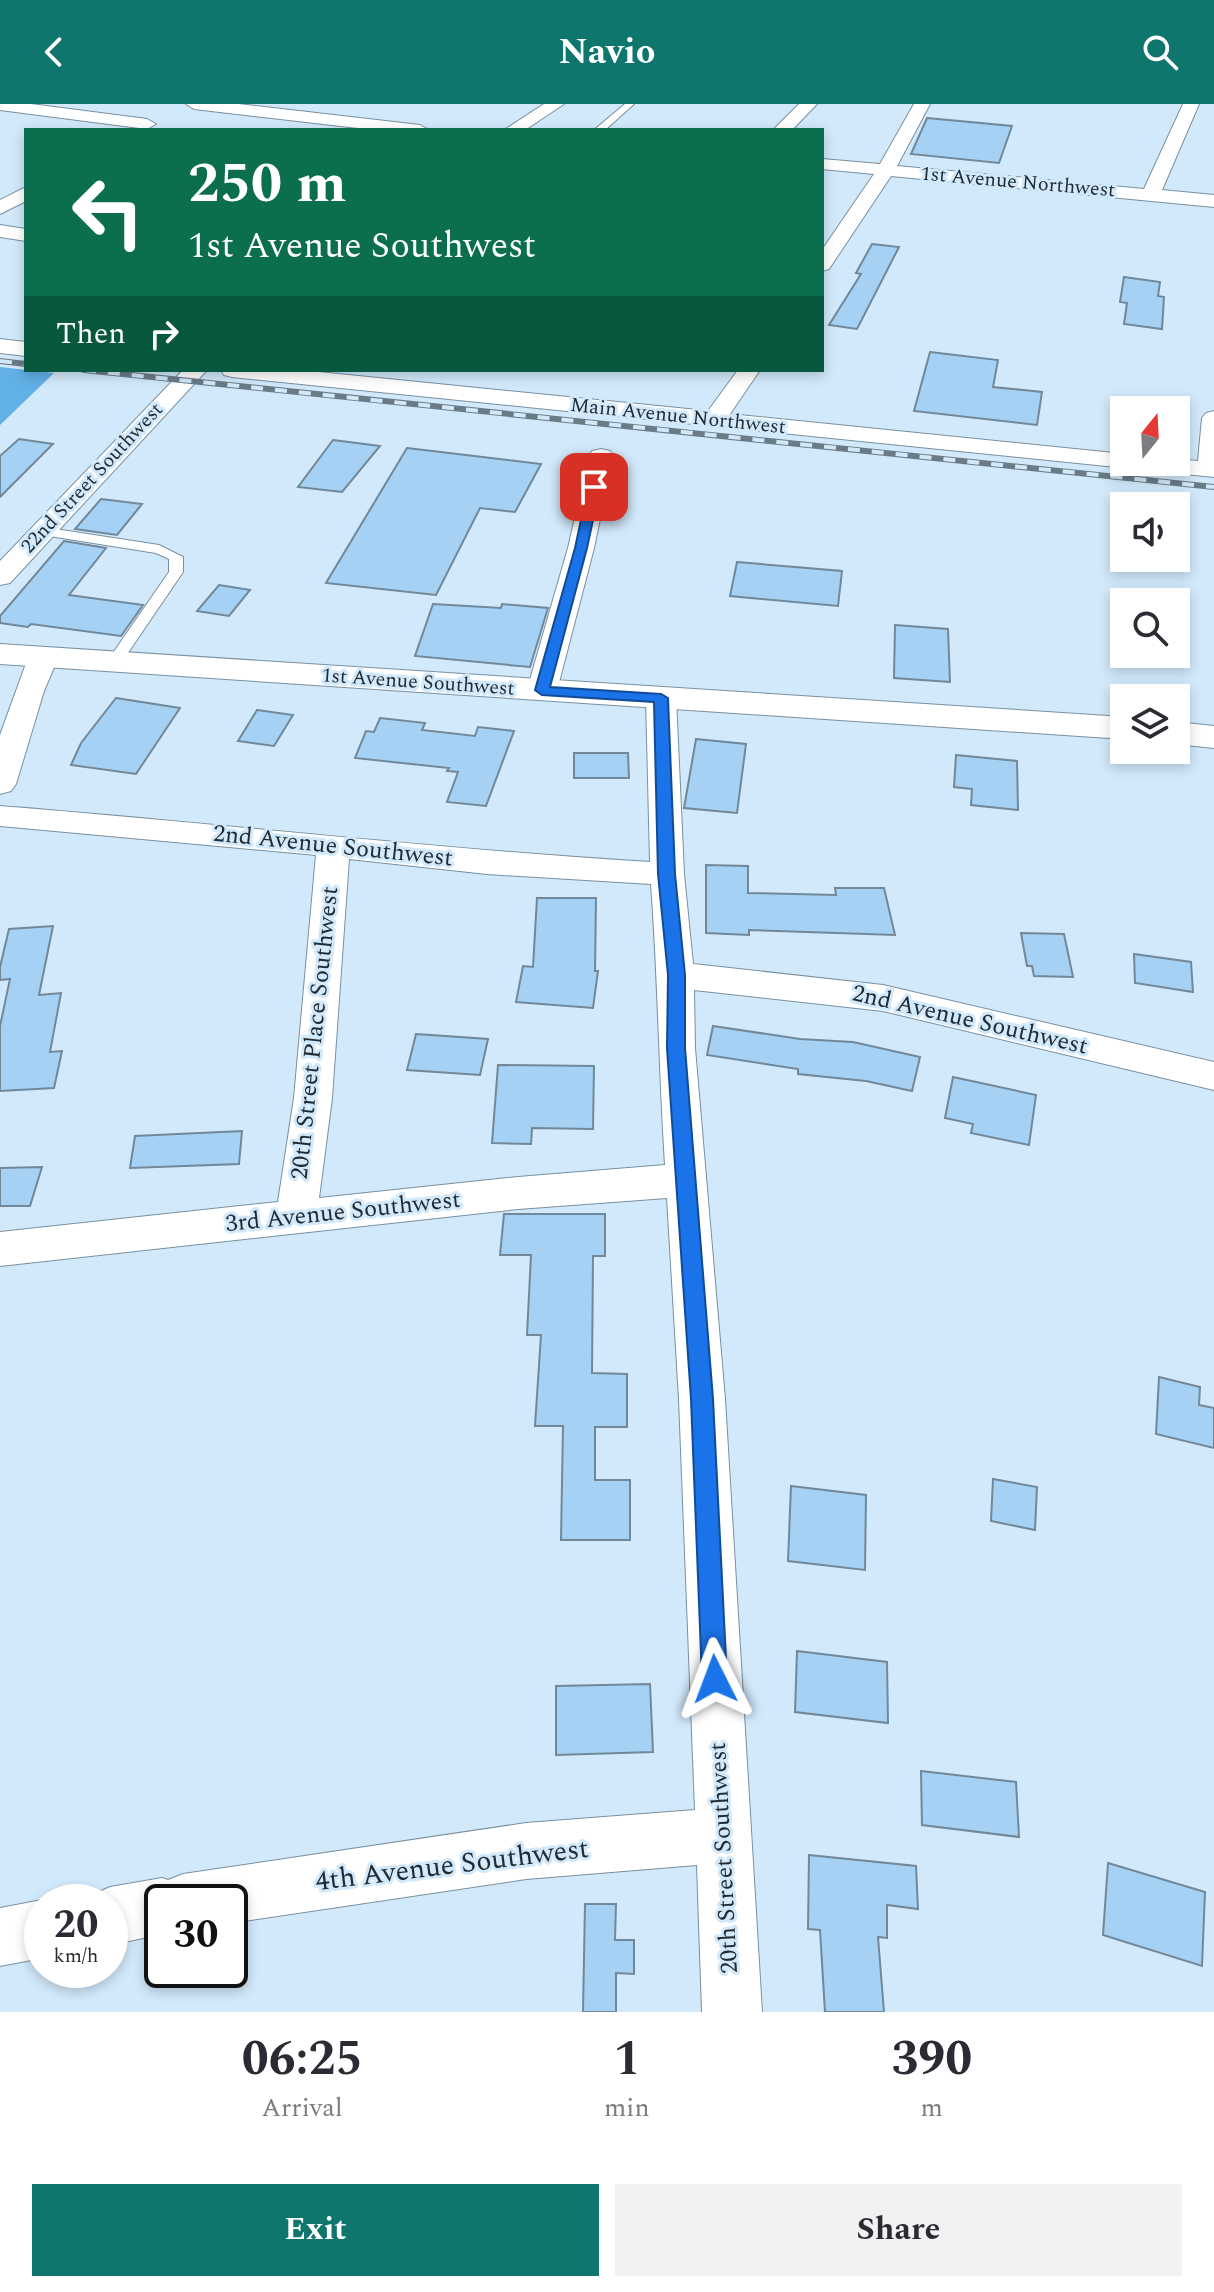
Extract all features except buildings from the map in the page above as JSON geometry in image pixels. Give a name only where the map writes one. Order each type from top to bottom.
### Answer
[{"type":"main road","name":"1st Avenue Southwest","points":[[0,654],[1110,727]]},
{"type":"main road","points":[[1190,734],[1214,737]]},
{"type":"street","points":[[194,104],[403,128]]},
{"type":"street","points":[[516,128],[556,104]]},
{"type":"street","points":[[784,128],[809,104]]},
{"type":"street","points":[[824,262],[886,170],[922,104]]},
{"type":"street","points":[[1151,195],[1191,104]]},
{"type":"street","points":[[0,105],[47,107],[147,124]]},
{"type":"street","name":"1st Avenue Northwest","points":[[824,164],[1214,201]]},
{"type":"street","points":[[0,208],[22,186]]},
{"type":"street","points":[[0,231],[24,235]]},
{"type":"street","points":[[0,346],[24,349]]},
{"type":"street","name":"Main Avenue Northwest","points":[[276,372],[319,374],[714,420],[1110,460]]},
{"type":"street","points":[[714,420],[748,372]]},
{"type":"street","name":"22nd Street Southwest","points":[[0,577],[190,375]]},
{"type":"street","points":[[1190,468],[1212,470],[1214,418]]},
{"type":"street","points":[[542,690],[581,548],[601,456]]},
{"type":"street","points":[[0,784],[29,691],[43,658]]},
{"type":"street","name":"20th Street Southwest","points":[[661,698],[667,874],[676,975],[676,1048],[702,1399],[732,2012]]},
{"type":"street","name":"2nd Avenue Southwest","points":[[0,816],[108,823],[487,863],[667,874]]},
{"type":"street","name":"20th Street Place Southwest","points":[[296,1218],[313,1098],[333,847]]},
{"type":"street","name":"2nd Avenue Southwest","points":[[676,975],[883,998],[1214,1076]]},
{"type":"street","name":"3rd Avenue Southwest","points":[[0,1249],[518,1193],[686,1180]]},
{"type":"street","name":"4th Avenue Southwest","points":[[248,1892],[526,1851],[722,1835]]},
{"type":"street","points":[[0,1937],[24,1932]]},
{"type":"lane","points":[[601,128],[630,104]]},
{"type":"lane","points":[[42,531],[159,549],[176,557],[176,572],[114,663]]},
{"type":"shaded area","points":[[0,367],[54,373],[0,425]]},
{"type":"railway","points":[[0,361],[24,364]]},
{"type":"railway","points":[[103,372],[1214,487]]},
{"type":"route","points":[[594,487],[581,548],[542,690],[661,698],[667,874],[676,975],[676,1048],[702,1399],[715,1679]]}]
